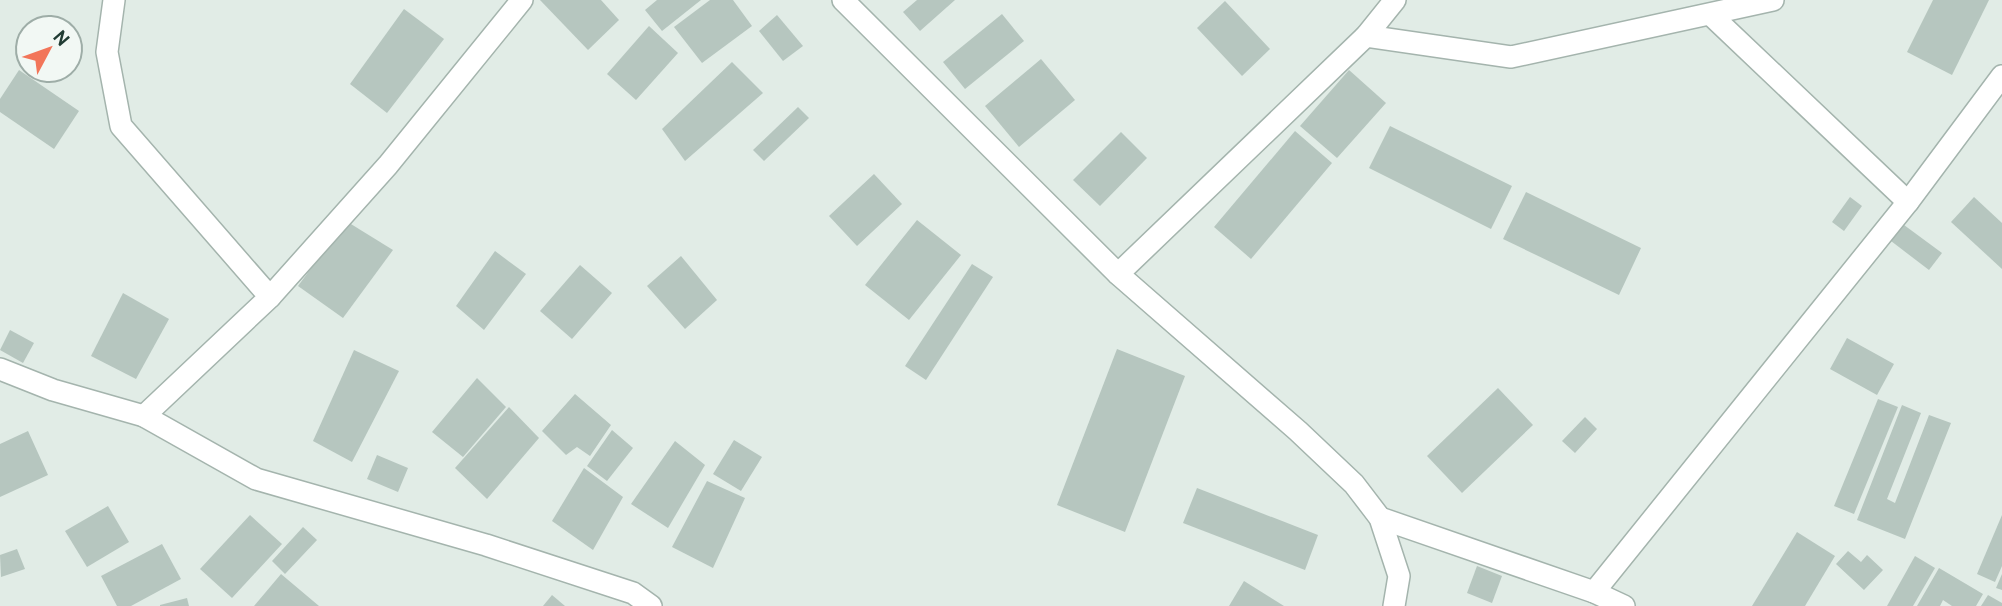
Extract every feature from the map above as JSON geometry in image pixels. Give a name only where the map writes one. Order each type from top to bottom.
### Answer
[{"type":"street","points":[[114,0],[107,52],[121,126],[270,298]]},
{"type":"street","points":[[144,416],[270,298],[388,164],[522,0]]},
{"type":"street","points":[[843,0],[1118,274],[1298,431],[1353,484],[1380,518],[1399,576],[1394,606]]},
{"type":"street","points":[[1118,274],[1366,36],[1395,0]]},
{"type":"street","points":[[1366,36],[1511,57],[1773,0]]},
{"type":"street","points":[[1711,15],[1908,202]]},
{"type":"street","points":[[1594,592],[1908,202],[2002,76]]},
{"type":"street","points":[[0,369],[53,390],[144,416],[256,480],[486,545],[633,593],[651,606]]},
{"type":"street","points":[[1380,518],[1594,592],[1624,606]]},
{"type":"building","points":[[540,0],[601,0],[619,20],[588,50]]},
{"type":"building","points":[[657,0],[701,0],[662,31],[645,10]]},
{"type":"building","points":[[710,0],[733,0],[752,26],[702,63],[674,27]]},
{"type":"building","points":[[917,0],[955,0],[920,31],[903,12]]},
{"type":"building","points":[[1933,0],[1989,0],[1952,75],[1907,52]]},
{"type":"building","points":[[1225,1],[1270,49],[1242,76],[1197,28]]},
{"type":"building","points":[[404,9],[444,39],[387,113],[350,84]]},
{"type":"building","points":[[1002,14],[1024,41],[965,89],[943,62]]},
{"type":"building","points":[[777,15],[803,46],[783,61],[759,31]]},
{"type":"building","points":[[649,26],[678,53],[636,100],[607,74]]},
{"type":"building","points":[[1041,59],[1075,100],[1019,147],[985,106]]},
{"type":"building","points":[[732,62],[763,93],[685,161],[662,129]]},
{"type":"building","points":[[1349,70],[1386,103],[1337,158],[1300,126]]},
{"type":"building","points":[[14,78],[14,84],[39,84],[79,111],[54,149],[0,112],[0,99]]},
{"type":"building","points":[[798,107],[809,118],[764,161],[753,150]]},
{"type":"building","points":[[1390,126],[1512,186],[1491,229],[1369,168]]},
{"type":"building","points":[[1295,131],[1332,163],[1251,259],[1214,227]]},
{"type":"building","points":[[1121,132],[1147,158],[1100,206],[1073,180]]},
{"type":"building","points":[[874,174],[902,204],[857,246],[829,216]]},
{"type":"building","points":[[1526,192],[1641,248],[1619,295],[1503,239]]},
{"type":"building","points":[[1850,197],[1862,206],[1844,231],[1832,222]]},
{"type":"building","points":[[1974,197],[2002,223],[2002,269],[1951,222]]},
{"type":"building","points":[[917,220],[961,255],[909,320],[865,285]]},
{"type":"building","points":[[346,221],[393,250],[343,318],[298,286]]},
{"type":"building","points":[[1904,225],[1942,253],[1929,270],[1891,241]]},
{"type":"building","points":[[495,251],[526,274],[484,330],[456,306]]},
{"type":"building","points":[[681,256],[717,300],[685,329],[647,286]]},
{"type":"building","points":[[972,264],[993,277],[926,380],[905,366]]},
{"type":"building","points":[[580,265],[612,293],[572,339],[540,311]]},
{"type":"building","points":[[123,293],[169,319],[136,379],[91,356]]},
{"type":"building","points":[[10,330],[34,343],[23,363],[0,350]]},
{"type":"building","points":[[1847,338],[1894,364],[1877,395],[1830,369]]},
{"type":"building","points":[[1117,349],[1185,376],[1125,532],[1057,505]]},
{"type":"building","points":[[354,350],[399,371],[352,462],[313,441]]},
{"type":"building","points":[[477,378],[506,407],[463,457],[432,432]]},
{"type":"building","points":[[1498,388],[1533,425],[1462,493],[1427,456]]},
{"type":"building","points":[[575,394],[611,425],[590,456],[577,447],[566,455],[542,431]]},
{"type":"building","points":[[1878,399],[1898,407],[1854,514],[1834,506]]},
{"type":"building","points":[[1902,405],[1921,413],[1887,499],[1895,503],[1929,415],[1951,423],[1905,539],[1857,520]]},
{"type":"building","points":[[509,407],[539,438],[487,499],[455,468]]},
{"type":"building","points":[[1585,417],[1597,429],[1575,453],[1562,441]]},
{"type":"building","points":[[612,430],[633,448],[607,481],[587,466]]},
{"type":"building","points":[[28,431],[48,475],[0,497],[0,444]]},
{"type":"building","points":[[734,440],[762,457],[741,491],[713,474]]},
{"type":"building","points":[[675,441],[705,465],[668,528],[631,504]]},
{"type":"building","points":[[377,455],[408,468],[398,492],[367,479]]},
{"type":"building","points":[[584,468],[623,497],[593,550],[552,521]]},
{"type":"building","points":[[707,481],[745,498],[713,568],[672,547]]},
{"type":"building","points":[[1197,488],[1318,535],[1305,570],[1183,523]]},
{"type":"building","points":[[108,506],[129,542],[87,567],[65,531]]},
{"type":"building","points":[[250,515],[282,544],[232,598],[200,569]]},
{"type":"building","points":[[2002,515],[2002,566],[1995,582],[1977,574]]},
{"type":"building","points":[[303,527],[317,540],[285,574],[272,561]]},
{"type":"building","points":[[1797,532],[1835,556],[1805,606],[1752,606]]},
{"type":"building","points":[[162,544],[181,579],[131,606],[117,606],[101,576]]},
{"type":"building","points":[[17,549],[25,569],[1,577],[0,555]]},
{"type":"building","points":[[1848,551],[1861,562],[1867,555],[1883,570],[1864,590],[1836,564]]},
{"type":"building","points":[[1915,556],[1935,568],[1913,606],[1887,606]]},
{"type":"building","points":[[1477,566],[1502,576],[1492,603],[1467,593]]},
{"type":"building","points":[[1939,568],[1983,594],[1976,606],[1952,606],[1943,600],[1940,606],[1917,606]]},
{"type":"building","points":[[281,574],[319,606],[254,606]]},
{"type":"building","points":[[2002,574],[2002,590],[1996,588]]},
{"type":"building","points":[[1244,581],[1284,606],[1229,606]]},
{"type":"building","points":[[552,595],[565,606],[543,606]]},
{"type":"building","points":[[1988,595],[2002,603],[2002,606],[1981,606]]},
{"type":"building","points":[[187,598],[189,606],[160,606],[160,605]]}]
